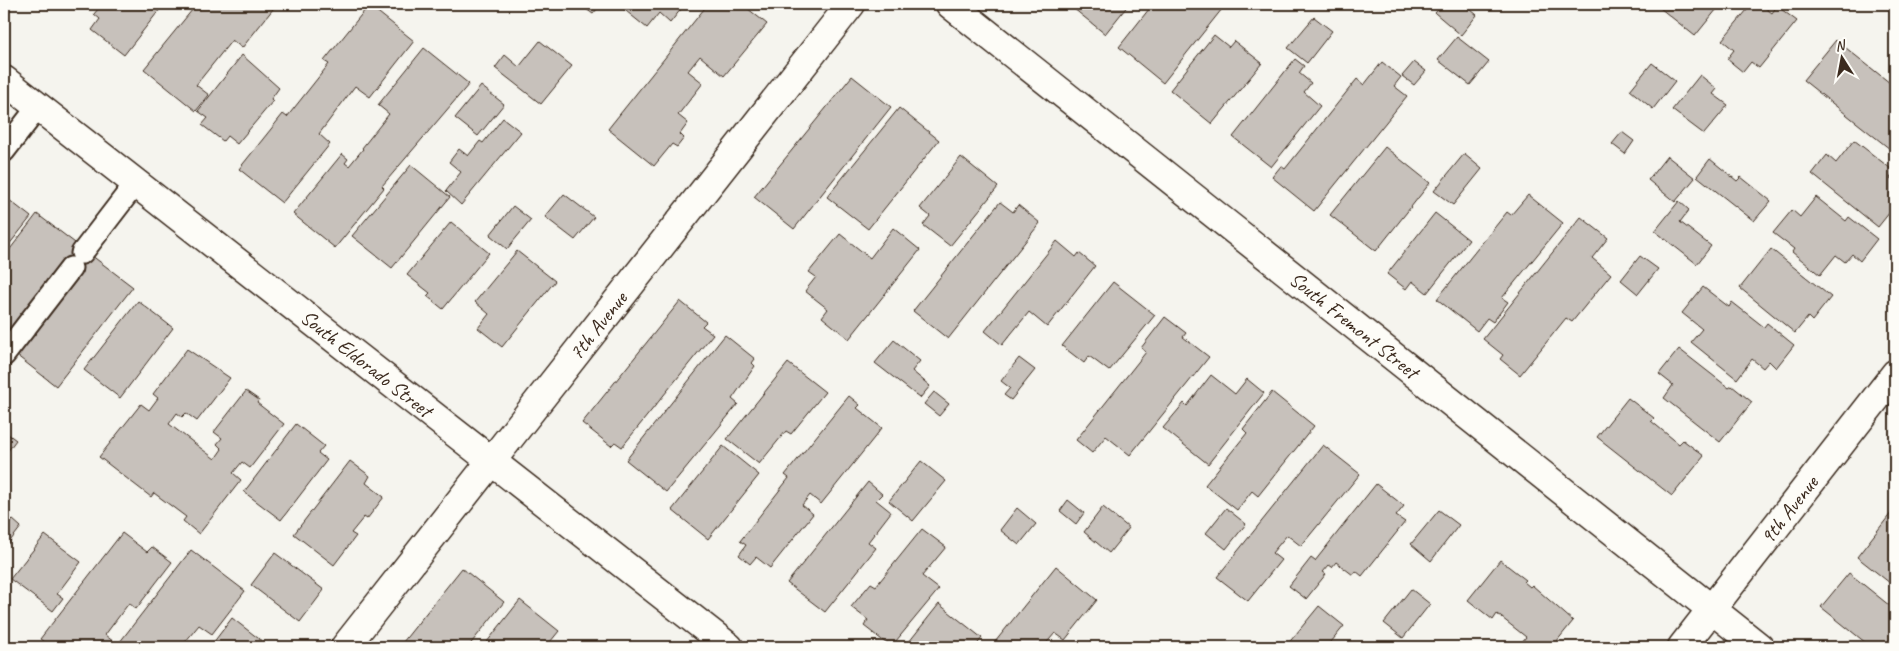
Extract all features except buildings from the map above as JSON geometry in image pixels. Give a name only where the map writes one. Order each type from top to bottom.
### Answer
[{"type":"street","name":"7th Avenue","points":[[345,647],[852,4]]},
{"type":"street","name":"South Fremont Street","points":[[950,4],[1759,647]]},
{"type":"street","name":"South Eldorado Street","points":[[4,80],[490,462],[729,647]]},
{"type":"street","name":"9th Avenue","points":[[1682,647],[1895,374]]},
{"type":"lane","points":[[4,151],[38,107]]},
{"type":"lane","points":[[4,355],[135,184]]}]
